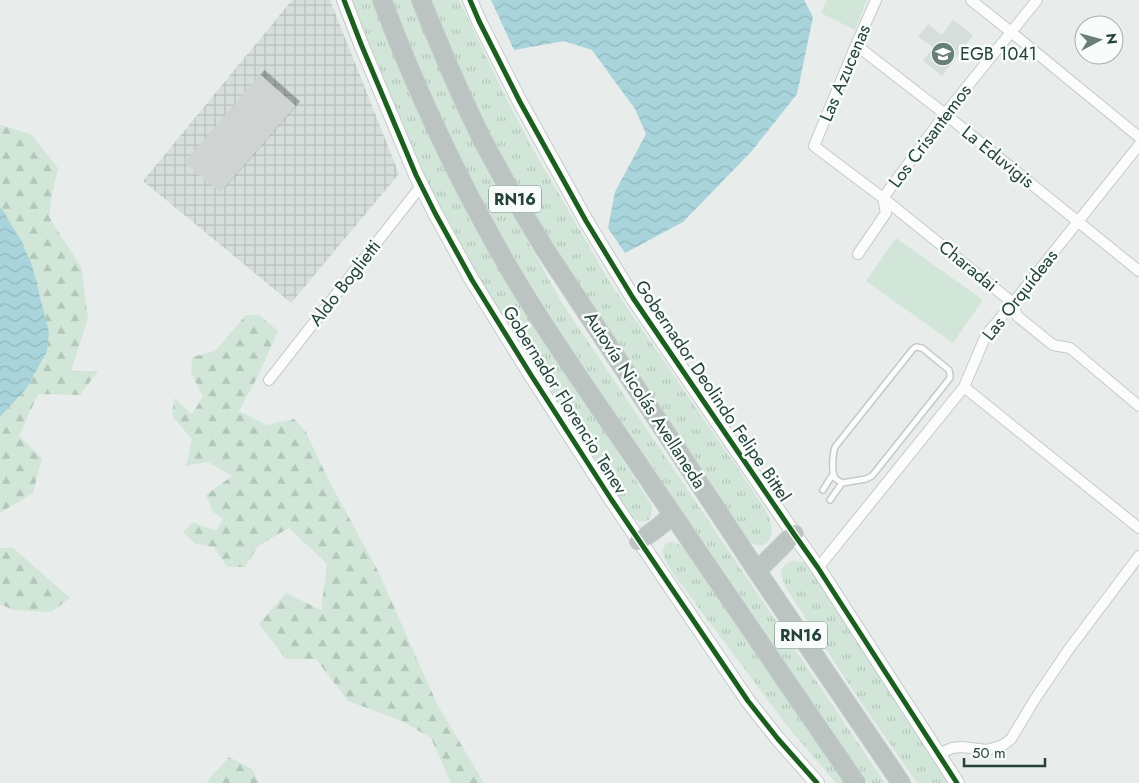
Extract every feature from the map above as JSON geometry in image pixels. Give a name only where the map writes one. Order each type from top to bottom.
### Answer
[{"type":"highway","name":"RN16","points":[[382,0],[436,128],[500,252],[541,319],[856,783]]},
{"type":"highway","name":"Autovía Nicolás Avellaneda","points":[[420,0],[446,62],[483,141],[544,248],[757,571],[901,783]]},
{"type":"highway","points":[[639,541],[673,515]]},
{"type":"highway","points":[[757,571],[794,534]]},
{"type":"street","name":"Gobernador Florencio Tenev","points":[[344,0],[422,186],[454,248],[506,334],[639,541],[748,701],[778,739],[817,783]]},
{"type":"street","name":"Gobernador Deolindo Felipe Bittel","points":[[470,0],[520,102],[586,220],[633,298],[818,568],[957,783]]},
{"type":"street","name":"Las Azucenas","points":[[814,146],[876,0]]},
{"type":"street","points":[[971,0],[1139,137]]},
{"type":"street","name":"Los Crisantemos","points":[[858,254],[886,213],[883,198],[946,114],[1037,0]]},
{"type":"street","name":"La Eduvigis","points":[[856,45],[946,114],[1139,271]]},
{"type":"street","name":"Las Orquídeas","points":[[818,568],[964,387],[986,335],[1139,145]]},
{"type":"street","name":"Charadai","points":[[814,146],[883,198],[1013,303],[1017,316],[1053,344],[1070,348],[1139,406]]},
{"type":"street","name":"Aldo Boglietti","points":[[269,380],[422,186]]},
{"type":"street","points":[[964,387],[1139,528]]},
{"type":"street","points":[[939,754],[952,748],[962,747],[987,750],[1003,745],[1011,739],[1069,649],[1139,556]]},
{"type":"lane","points":[[823,490],[833,474],[834,451],[837,443],[912,350],[916,347],[922,348],[948,370],[949,380],[872,476],[866,479],[842,483],[830,500]]},
{"type":"lane","points":[[833,474],[842,483]]},
{"type":"shaded area","points":[[292,0],[330,0],[399,174],[291,303],[143,181]]},
{"type":"shaded area","name":"EGB 1041","points":[[953,20],[973,35],[942,76],[923,61],[933,47],[918,37],[928,24],[942,35]]},
{"type":"green space","points":[[350,0],[373,0],[434,144],[471,222],[497,267],[652,505],[649,520],[644,522],[634,519],[617,499],[488,294],[441,211],[423,173]]},
{"type":"green space","points":[[392,0],[411,0],[437,62],[482,158],[562,303],[885,783],[868,783],[538,296],[497,229],[454,147]]},
{"type":"green space","points":[[431,0],[459,0],[503,92],[534,151],[609,281],[762,504],[772,528],[768,542],[763,545],[757,545],[750,542],[744,536],[717,492],[599,322],[506,171],[462,77]]},
{"type":"green space","points":[[827,0],[867,0],[855,30],[821,13]]},
{"type":"green space","points":[[0,125],[31,134],[58,168],[49,217],[81,267],[88,318],[71,371],[98,371],[80,395],[38,394],[19,436],[42,458],[33,493],[0,513],[0,417],[26,389],[47,353],[49,333],[4,212],[0,207]]},
{"type":"green space","points":[[896,238],[983,300],[953,343],[866,281]]},
{"type":"green space","points":[[246,315],[259,315],[278,331],[257,378],[239,411],[266,425],[294,419],[306,432],[326,475],[379,573],[437,704],[484,783],[451,783],[431,738],[402,721],[348,701],[316,659],[286,659],[259,624],[286,593],[321,610],[327,564],[289,528],[258,546],[245,567],[227,567],[214,547],[196,544],[183,532],[193,522],[216,531],[223,519],[213,512],[206,495],[232,476],[208,462],[186,466],[192,439],[172,416],[174,398],[192,414],[203,397],[191,373],[192,357],[215,351]]},
{"type":"green space","points":[[669,542],[679,545],[687,551],[847,783],[836,783],[787,726],[672,572],[663,552],[663,548]]},
{"type":"green space","points":[[0,548],[13,548],[70,598],[51,612],[13,610],[0,604]]},
{"type":"green space","points":[[792,561],[804,562],[811,567],[952,783],[917,783],[856,695],[786,588],[782,569],[787,563]]},
{"type":"green space","points":[[229,757],[252,769],[259,783],[207,783]]},
{"type":"water","points":[[491,0],[804,0],[813,17],[797,94],[751,152],[683,222],[625,253],[608,228],[615,192],[646,134],[635,109],[592,50],[564,41],[514,50]]},
{"type":"water","points":[[0,207],[20,239],[32,265],[49,333],[47,352],[26,389],[0,417]]},
{"type":"building","points":[[260,75],[295,106],[220,192],[185,162]]},
{"type":"cycle path","points":[[344,0],[416,175],[472,280],[611,499],[748,701],[778,739],[817,783]]},
{"type":"cycle path","points":[[470,0],[520,102],[586,221],[633,298],[818,568],[957,783]]},
{"type":"place","name":"EGB 1041","points":[[943,54]]}]
